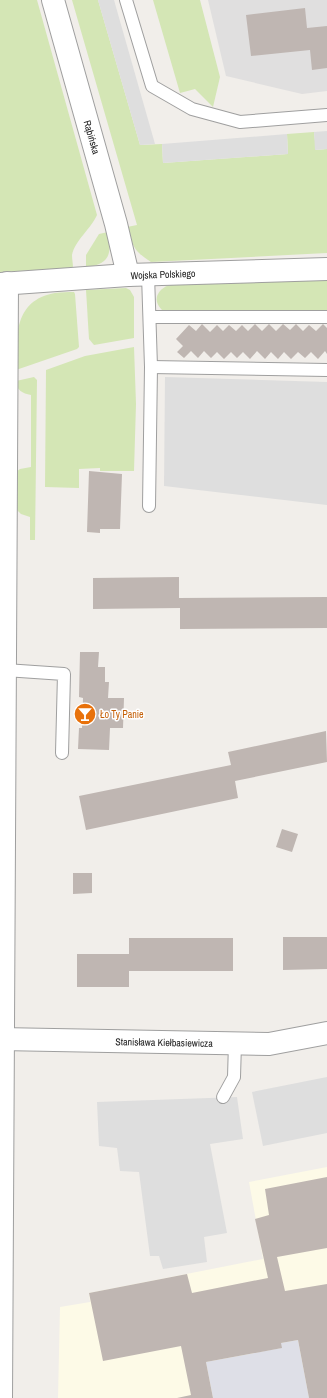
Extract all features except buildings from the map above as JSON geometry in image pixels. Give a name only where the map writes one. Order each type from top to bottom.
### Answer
[{"type":"street","name":"Rąbińska","points":[[53,0],[116,224],[138,275]]},
{"type":"street","name":"Wojska Polskiego","points":[[4,283],[138,275],[327,269]]},
{"type":"street","points":[[1,1398],[2,702],[5,670],[4,283]]},
{"type":"street","name":"Stanisława Kiełbasiewicza","points":[[1,1039],[269,1044],[327,1033]]},
{"type":"lane","points":[[126,0],[152,86],[192,109],[240,122],[327,115]]},
{"type":"lane","points":[[138,275],[150,317],[151,367],[149,506]]},
{"type":"lane","points":[[150,317],[327,317]]},
{"type":"lane","points":[[151,367],[327,370]]},
{"type":"lane","points":[[5,670],[64,674],[62,753]]},
{"type":"lane","points":[[223,1098],[234,1077],[234,1043]]},
{"type":"shaded area","points":[[98,0],[114,0],[155,144],[140,145]]},
{"type":"shaded area","points":[[208,0],[327,0],[327,91],[302,94],[226,76]]},
{"type":"shaded area","points":[[327,131],[327,149],[315,150],[314,132]]},
{"type":"shaded area","points":[[287,134],[288,154],[163,163],[162,144]]},
{"type":"shaded area","points":[[165,377],[327,382],[327,505],[164,486]]},
{"type":"shaded area","points":[[327,1077],[327,1133],[263,1146],[252,1092]]},
{"type":"shaded area","points":[[237,1097],[243,1139],[210,1144],[227,1233],[204,1237],[207,1262],[163,1269],[159,1256],[150,1256],[139,1172],[120,1171],[117,1148],[99,1146],[97,1102]]},
{"type":"shaded area","points":[[327,1167],[327,1398],[58,1398],[60,1307],[90,1302],[89,1293],[263,1259],[249,1182]]},
{"type":"shaded area","points":[[298,1340],[309,1398],[213,1398],[206,1362],[281,1348],[281,1343]]},
{"type":"green space","points":[[0,0],[37,0],[97,215],[76,244],[72,255],[73,268],[0,272]]},
{"type":"green space","points":[[72,0],[98,0],[140,145],[162,144],[163,163],[288,154],[287,134],[314,132],[316,150],[327,149],[327,253],[151,262],[141,255],[133,244],[127,227],[137,225]]},
{"type":"green space","points":[[153,0],[200,0],[220,77],[213,107],[195,89],[180,93]]},
{"type":"green space","points":[[108,232],[110,246],[108,257],[100,264],[86,267],[86,255],[99,234]]},
{"type":"green space","points":[[327,277],[327,310],[162,310],[157,303],[157,296],[159,292],[169,285]]},
{"type":"green space","points":[[126,288],[130,290],[134,297],[134,338],[94,345],[89,339],[86,290]]},
{"type":"green space","points":[[74,292],[79,347],[16,370],[16,345],[20,322],[25,312],[32,303],[42,297],[55,293]]},
{"type":"green space","points":[[134,347],[136,404],[134,471],[100,471],[100,468],[79,469],[79,488],[45,487],[46,370],[85,356]]},
{"type":"green space","points":[[34,377],[37,380],[35,540],[30,540],[30,517],[21,514],[16,509],[16,472],[20,469],[31,467],[31,395],[20,391],[16,381]]},
{"type":"place","name":"Ło Ty Panie","points":[[85,714]]}]
